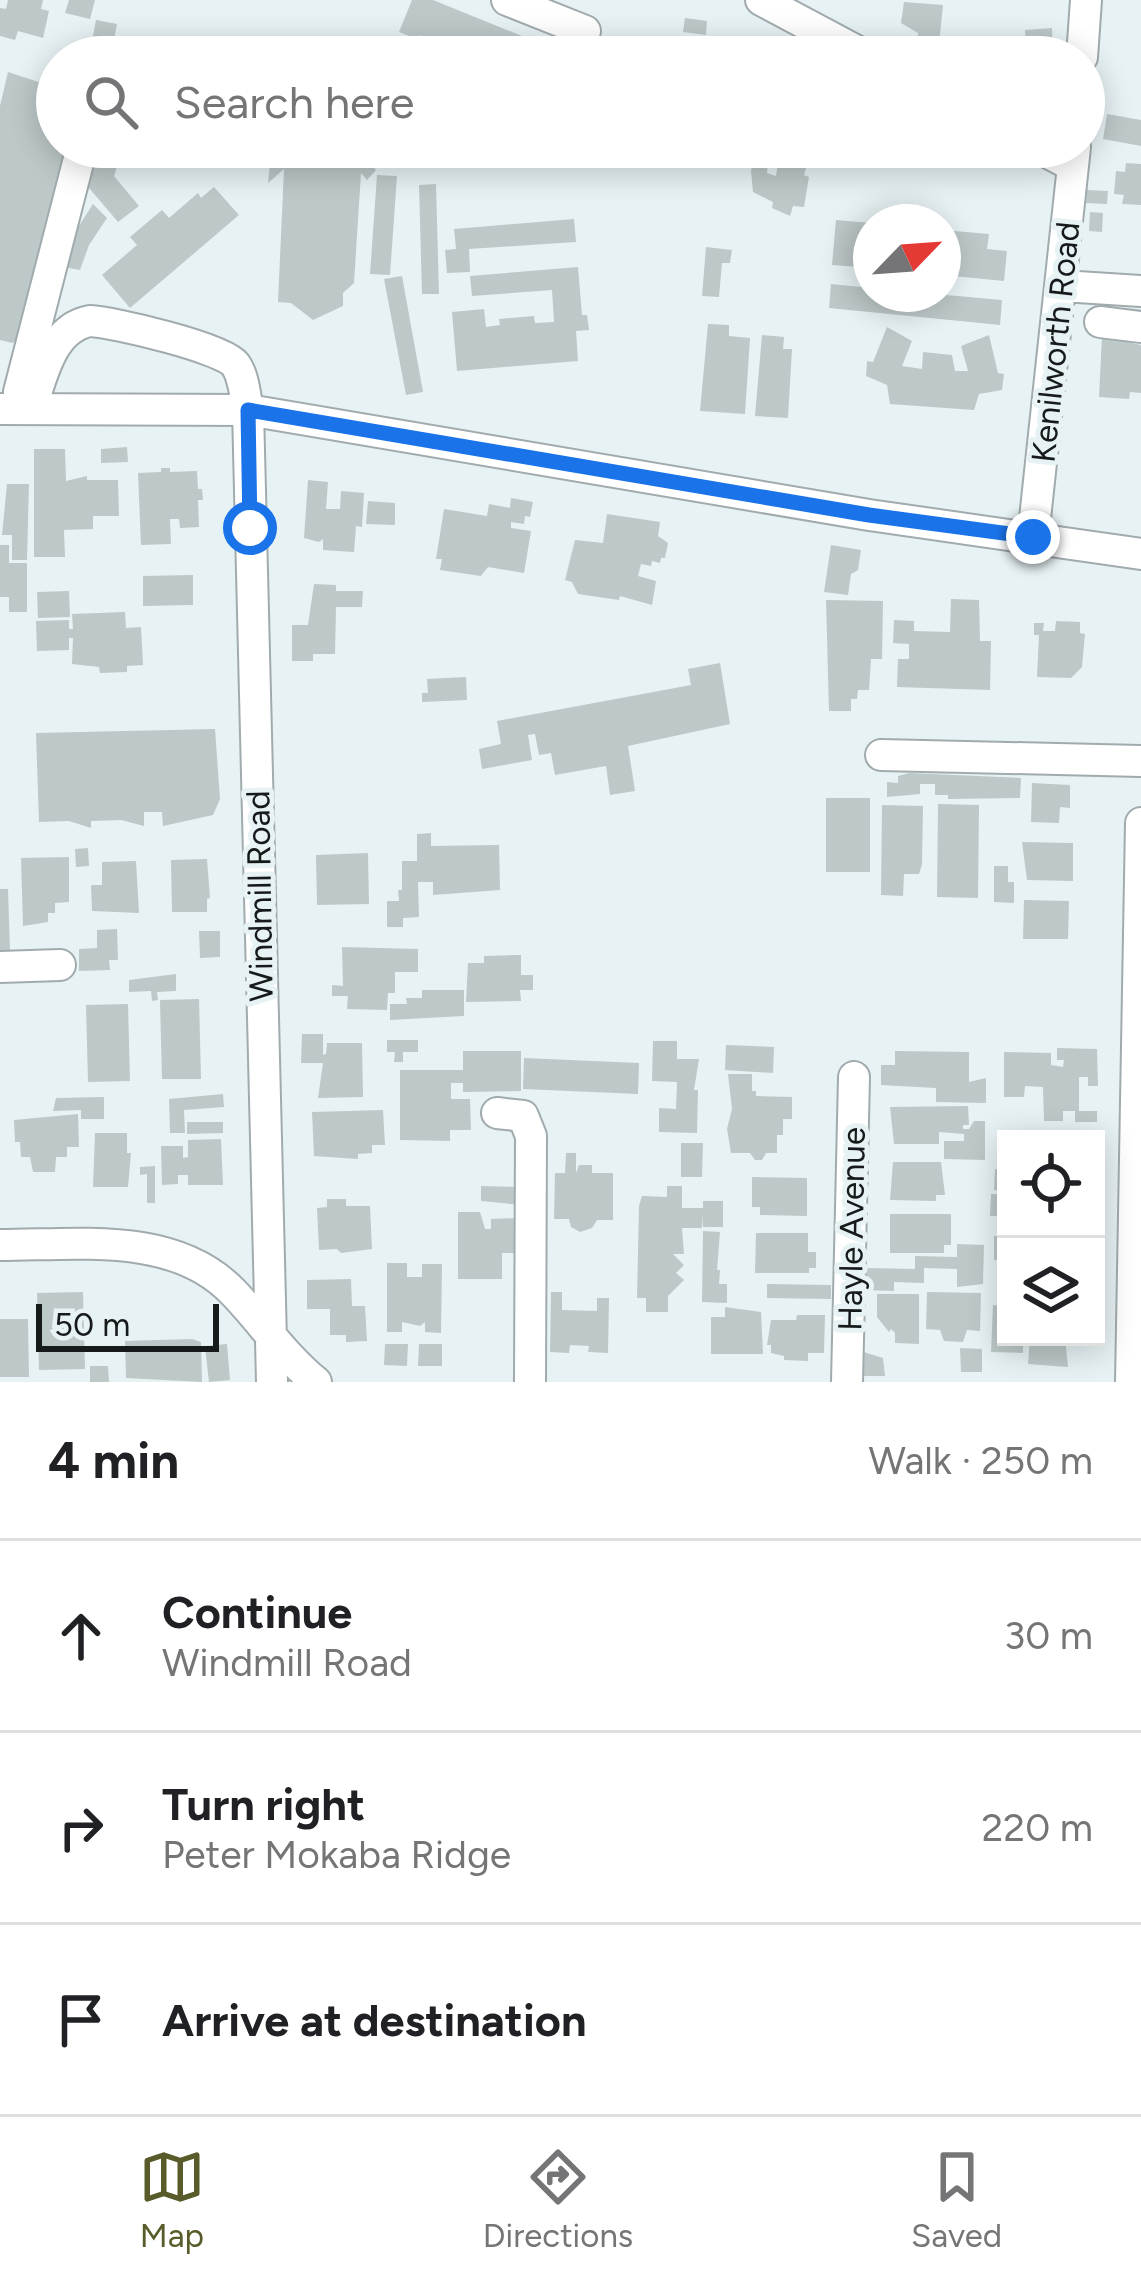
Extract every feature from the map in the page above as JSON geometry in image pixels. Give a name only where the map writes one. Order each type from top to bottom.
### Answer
[{"type":"street","points":[[507,0],[585,32]]},
{"type":"street","points":[[761,0],[829,36]]},
{"type":"street","points":[[1083,36],[1086,0]]},
{"type":"street","points":[[15,409],[77,168]]},
{"type":"street","name":"Kenilworth Road","points":[[1033,537],[1073,168]]},
{"type":"street","points":[[1062,286],[1141,291]]},
{"type":"street","points":[[15,409],[57,343],[78,323],[89,320],[209,348],[228,357],[238,368],[248,410]]},
{"type":"street","points":[[1100,322],[1141,327]]},
{"type":"street","points":[[15,409],[248,410],[869,515],[1141,554]]},
{"type":"street","name":"Windmill Road","points":[[248,410],[272,1382]]},
{"type":"street","points":[[881,755],[1141,761]]},
{"type":"street","points":[[1131,1382],[1141,823]]},
{"type":"street","points":[[0,967],[60,965]]},
{"type":"street","name":"Hayle Avenue","points":[[848,1382],[854,1077]]},
{"type":"street","points":[[497,1113],[523,1116],[531,1136],[530,1382]]},
{"type":"street","points":[[0,1245],[124,1245],[197,1265],[230,1288],[294,1365],[316,1382]]},
{"type":"building","points":[[8,0],[43,0],[41,9],[49,11],[43,36],[18,31],[15,40],[0,36],[0,8],[6,9]]},
{"type":"building","points":[[69,0],[95,0],[90,19],[65,13]]},
{"type":"building","points":[[412,0],[433,0],[522,36],[409,36],[399,32]]},
{"type":"building","points":[[904,2],[943,5],[940,36],[918,36],[901,23]]},
{"type":"building","points":[[685,18],[707,21],[706,35],[683,32]]},
{"type":"building","points":[[96,20],[117,24],[115,36],[93,36]]},
{"type":"building","points":[[1052,28],[1052,36],[1025,36],[1025,30]]},
{"type":"building","points":[[8,72],[36,81],[36,168],[68,168],[28,336],[12,343],[0,340],[0,106]]},
{"type":"building","points":[[1107,114],[1141,120],[1141,146],[1105,139]]},
{"type":"building","points":[[1126,163],[1141,164],[1141,205],[1122,204],[1124,195],[1114,194],[1116,171],[1125,172]]},
{"type":"building","points":[[88,168],[117,168],[114,176],[139,206],[118,222],[84,182]]},
{"type":"building","points":[[270,168],[376,170],[367,180],[361,173],[354,283],[343,293],[343,306],[313,320],[291,303],[278,302],[284,169],[268,183]]},
{"type":"building","points":[[752,168],[768,168],[767,173],[776,176],[777,168],[806,168],[804,207],[793,206],[790,216],[753,192]]},
{"type":"building","points":[[377,175],[397,176],[390,275],[370,274]]},
{"type":"building","points":[[436,184],[439,294],[422,294],[419,185]]},
{"type":"building","points":[[214,187],[239,215],[130,308],[102,275],[137,245],[130,237],[162,210],[169,218],[198,193],[201,198]]},
{"type":"building","points":[[1087,190],[1108,191],[1107,204],[1086,203]]},
{"type":"building","points":[[93,204],[107,218],[80,270],[63,267],[73,235]]},
{"type":"building","points":[[1090,212],[1103,213],[1102,232],[1089,231]]},
{"type":"building","points":[[574,219],[576,242],[469,249],[470,272],[447,273],[445,250],[456,249],[454,229]]},
{"type":"building","points":[[836,220],[853,221],[853,267],[832,265]]},
{"type":"building","points":[[961,232],[989,234],[987,249],[1007,251],[1004,281],[961,277]]},
{"type":"building","points":[[706,247],[732,250],[730,263],[722,263],[719,297],[702,296]]},
{"type":"building","points":[[578,267],[582,315],[587,315],[589,330],[576,331],[578,361],[457,371],[452,312],[484,309],[486,327],[500,325],[499,319],[534,316],[535,323],[554,322],[552,290],[472,296],[470,276]]},
{"type":"building","points":[[402,276],[423,392],[406,395],[384,279]]},
{"type":"building","points":[[831,284],[853,286],[853,310],[829,308]]},
{"type":"building","points":[[961,296],[1002,300],[1000,325],[869,312],[961,312]]},
{"type":"building","points":[[708,324],[729,325],[729,336],[750,338],[745,414],[700,411]]},
{"type":"building","points":[[887,327],[912,341],[902,366],[922,369],[923,352],[952,355],[955,371],[968,371],[961,346],[989,335],[998,373],[1004,374],[1002,390],[979,394],[974,410],[890,404],[887,385],[866,376],[867,361],[873,362]]},
{"type":"building","points":[[762,335],[784,337],[783,349],[792,349],[788,418],[755,416]]},
{"type":"building","points":[[1102,336],[1141,345],[1141,393],[1130,392],[1129,399],[1099,397]]},
{"type":"building","points":[[127,447],[128,462],[101,463],[101,449]]},
{"type":"building","points":[[34,449],[65,449],[66,481],[87,476],[87,480],[118,480],[119,516],[93,516],[93,529],[64,530],[65,557],[34,557]]},
{"type":"building","points":[[161,468],[197,471],[203,500],[198,500],[199,527],[180,528],[179,519],[170,519],[171,544],[141,545],[138,473],[161,472]]},
{"type":"building","points":[[308,480],[328,482],[326,509],[340,509],[341,491],[364,493],[362,527],[356,526],[354,552],[323,550],[323,539],[304,538]]},
{"type":"building","points":[[7,484],[29,484],[27,560],[12,560],[12,535],[2,535]]},
{"type":"building","points":[[511,498],[533,502],[524,524],[511,522],[511,528],[531,531],[524,573],[488,567],[481,576],[440,570],[442,559],[436,559],[444,509],[487,516],[489,504],[510,508]]},
{"type":"building","points":[[368,501],[395,503],[395,525],[366,524]]},
{"type":"building","points":[[607,514],[660,522],[658,536],[668,543],[665,558],[660,563],[652,561],[651,566],[641,564],[638,576],[656,581],[652,605],[620,596],[619,600],[578,594],[572,582],[565,580],[575,540],[603,543]]},
{"type":"building","points":[[0,545],[9,545],[9,563],[27,563],[27,612],[9,612],[9,597],[0,597]]},
{"type":"building","points":[[831,545],[861,550],[848,595],[824,592]]},
{"type":"building","points":[[193,575],[193,605],[143,606],[143,576]]},
{"type":"building","points":[[314,584],[336,585],[336,591],[363,591],[362,607],[336,607],[335,654],[292,661],[292,625],[308,625]]},
{"type":"building","points":[[69,591],[70,617],[38,618],[37,592]]},
{"type":"building","points":[[951,599],[979,600],[980,641],[991,641],[990,690],[897,687],[898,659],[909,659],[909,644],[893,643],[894,620],[914,621],[914,631],[950,632]]},
{"type":"building","points":[[826,600],[883,601],[882,659],[871,659],[869,690],[858,690],[857,699],[851,699],[851,711],[829,711]]},
{"type":"building","points":[[125,612],[126,628],[141,627],[143,665],[127,666],[127,672],[100,673],[99,667],[72,664],[73,638],[69,638],[69,650],[37,651],[36,621],[69,620],[69,629],[73,629],[72,614]]},
{"type":"building","points":[[1056,621],[1080,622],[1080,633],[1085,634],[1082,667],[1071,678],[1037,677],[1039,635],[1034,635],[1034,623],[1044,623],[1043,631],[1055,631]]},
{"type":"building","points":[[720,663],[730,724],[628,746],[635,791],[610,795],[606,766],[555,775],[551,753],[539,755],[535,734],[528,735],[532,760],[482,769],[479,749],[501,744],[497,721],[691,685],[688,669]]},
{"type":"building","points":[[466,677],[467,700],[422,702],[422,693],[428,693],[427,679]]},
{"type":"building","points":[[215,729],[220,799],[213,815],[163,826],[162,812],[144,812],[144,826],[121,820],[91,821],[91,828],[69,821],[39,822],[36,733]]},
{"type":"building","points":[[898,776],[1021,778],[1020,798],[948,799],[948,795],[935,795],[935,784],[920,784],[920,794],[887,797],[887,782],[898,783]]},
{"type":"building","points":[[1032,783],[1070,785],[1070,808],[1060,807],[1059,823],[1031,822]]},
{"type":"building","points":[[826,798],[870,798],[870,872],[826,872]]},
{"type":"building","points":[[938,804],[979,805],[978,898],[937,897]]},
{"type":"building","points":[[882,805],[923,806],[922,864],[919,874],[904,874],[903,896],[881,895]]},
{"type":"building","points":[[431,833],[431,846],[499,845],[500,890],[433,895],[433,882],[418,882],[419,917],[403,918],[403,927],[387,927],[387,901],[399,901],[398,890],[402,890],[402,861],[417,861],[417,834]]},
{"type":"building","points":[[1022,842],[1073,843],[1073,881],[1027,880]]},
{"type":"building","points":[[88,848],[89,866],[76,867],[75,849]]},
{"type":"building","points":[[368,853],[369,904],[317,905],[316,855]]},
{"type":"building","points":[[69,857],[69,902],[55,903],[48,922],[23,926],[21,858]]},
{"type":"building","points":[[207,859],[207,912],[172,912],[171,860]]},
{"type":"building","points":[[136,861],[139,913],[92,911],[91,885],[102,885],[102,862]]},
{"type":"building","points":[[994,866],[1008,866],[1014,903],[994,902]]},
{"type":"building","points":[[0,889],[8,889],[10,951],[0,951]]},
{"type":"building","points":[[1024,900],[1069,901],[1068,939],[1023,939]]},
{"type":"building","points":[[117,929],[118,960],[109,960],[110,970],[79,971],[79,949],[97,948],[97,930]]},
{"type":"building","points":[[199,931],[220,931],[220,957],[200,958]]},
{"type":"building","points":[[342,947],[418,949],[418,972],[395,972],[395,993],[388,993],[387,1010],[347,1009],[348,996],[332,996],[332,985],[343,986]]},
{"type":"building","points":[[521,955],[521,975],[533,975],[533,990],[520,990],[521,1001],[466,1002],[468,963],[484,963],[484,956]]},
{"type":"building","points":[[176,974],[176,991],[157,992],[158,1000],[152,1001],[151,991],[129,992],[129,980]]},
{"type":"building","points":[[422,990],[464,990],[464,1016],[390,1020],[390,1004],[422,998]]},
{"type":"building","points":[[199,999],[201,1079],[162,1079],[160,1000]]},
{"type":"building","points":[[128,1004],[130,1081],[88,1082],[86,1005]]},
{"type":"building","points":[[302,1034],[323,1034],[323,1055],[327,1043],[362,1043],[363,1097],[318,1098],[323,1063],[301,1063]]},
{"type":"building","points":[[387,1040],[418,1040],[418,1052],[403,1052],[403,1062],[394,1062],[395,1052],[387,1052]]},
{"type":"building","points":[[653,1041],[677,1041],[677,1059],[699,1059],[694,1090],[698,1090],[697,1133],[659,1132],[659,1108],[676,1109],[677,1082],[652,1081]]},
{"type":"building","points":[[726,1045],[774,1047],[773,1073],[725,1070]]},
{"type":"building","points":[[1057,1048],[1097,1049],[1098,1086],[1088,1086],[1088,1077],[1079,1077],[1079,1111],[1097,1111],[1097,1122],[1075,1122],[1075,1111],[1063,1111],[1063,1121],[1044,1121],[1043,1087],[1025,1086],[1024,1097],[1004,1097],[1004,1052],[1051,1053],[1051,1065],[1063,1067],[1064,1060],[1057,1060]]},
{"type":"building","points":[[463,1051],[521,1051],[521,1091],[463,1092],[463,1083],[451,1083],[451,1099],[470,1099],[471,1130],[450,1130],[450,1141],[400,1140],[400,1070],[463,1070]]},
{"type":"building","points":[[895,1051],[969,1052],[969,1082],[986,1078],[986,1103],[936,1102],[936,1088],[881,1085],[881,1065],[895,1065]]},
{"type":"building","points":[[524,1058],[639,1063],[638,1094],[523,1089]]},
{"type":"building","points":[[728,1074],[752,1074],[756,1096],[792,1097],[792,1119],[783,1119],[777,1153],[755,1160],[750,1153],[731,1153]]},
{"type":"building","points":[[223,1094],[224,1107],[184,1110],[185,1133],[170,1133],[169,1099]]},
{"type":"building","points":[[104,1097],[104,1119],[81,1119],[81,1110],[53,1111],[56,1098]]},
{"type":"building","points":[[968,1106],[969,1125],[963,1129],[969,1129],[974,1121],[985,1121],[985,1160],[944,1159],[944,1141],[964,1141],[964,1134],[939,1132],[939,1144],[894,1144],[890,1107]]},
{"type":"building","points":[[383,1110],[385,1145],[372,1145],[372,1153],[358,1154],[358,1159],[314,1156],[312,1112]]},
{"type":"building","points":[[78,1114],[79,1147],[67,1147],[67,1157],[56,1157],[55,1172],[33,1172],[30,1157],[21,1157],[20,1142],[15,1142],[14,1120]]},
{"type":"building","points":[[187,1122],[223,1122],[223,1133],[187,1134]]},
{"type":"building","points":[[95,1133],[127,1133],[127,1153],[131,1153],[128,1187],[93,1187]]},
{"type":"building","points":[[221,1139],[223,1185],[188,1185],[188,1175],[178,1175],[178,1184],[162,1185],[161,1146],[183,1146],[183,1158],[188,1157],[188,1140]]},
{"type":"building","points":[[681,1143],[703,1143],[702,1177],[681,1177]]},
{"type":"building","points":[[566,1153],[576,1153],[576,1173],[579,1165],[592,1165],[592,1173],[613,1173],[613,1220],[597,1220],[592,1228],[580,1232],[571,1227],[569,1219],[554,1219],[555,1173],[565,1173]]},
{"type":"building","points":[[893,1162],[941,1162],[945,1195],[936,1195],[936,1201],[890,1200]]},
{"type":"building","points":[[155,1166],[155,1203],[147,1203],[147,1174],[140,1175],[140,1167]]},
{"type":"building","points":[[752,1177],[807,1178],[807,1216],[760,1215],[760,1207],[752,1207]]},
{"type":"building","points":[[481,1186],[523,1187],[522,1205],[481,1201]]},
{"type":"building","points":[[667,1186],[682,1186],[682,1208],[723,1201],[723,1227],[703,1227],[702,1214],[702,1228],[682,1228],[684,1254],[673,1254],[684,1265],[676,1273],[684,1280],[668,1296],[668,1312],[646,1312],[646,1298],[637,1298],[639,1206],[642,1196],[667,1197]]},
{"type":"building","points":[[991,1194],[997,1194],[997,1216],[990,1216]]},
{"type":"building","points":[[327,1199],[346,1199],[346,1206],[370,1206],[372,1249],[319,1250],[317,1208],[327,1207]]},
{"type":"building","points":[[458,1212],[480,1212],[485,1229],[491,1229],[491,1219],[519,1218],[520,1253],[502,1253],[502,1279],[458,1279]]},
{"type":"building","points":[[890,1214],[951,1214],[951,1245],[944,1245],[944,1253],[890,1253]]},
{"type":"building","points":[[703,1231],[720,1232],[717,1270],[719,1284],[727,1284],[727,1303],[702,1302]]},
{"type":"building","points":[[756,1233],[808,1233],[808,1252],[816,1252],[816,1268],[809,1268],[809,1273],[755,1273]]},
{"type":"building","points":[[957,1244],[984,1245],[983,1284],[957,1287],[957,1269],[924,1268],[924,1283],[894,1282],[894,1291],[863,1290],[864,1268],[915,1269],[915,1256],[957,1257]]},
{"type":"building","points":[[387,1263],[407,1263],[407,1277],[422,1277],[422,1264],[442,1264],[441,1333],[425,1332],[425,1322],[420,1326],[402,1322],[402,1332],[387,1332]]},
{"type":"building","points":[[351,1279],[352,1306],[365,1306],[367,1341],[346,1342],[346,1335],[330,1335],[330,1309],[307,1309],[307,1280]]},
{"type":"building","points":[[767,1284],[831,1285],[831,1299],[767,1298]]},
{"type":"building","points":[[83,1292],[85,1369],[39,1370],[37,1293]]},
{"type":"building","points":[[551,1292],[562,1292],[562,1310],[597,1311],[597,1298],[609,1298],[608,1353],[570,1345],[569,1353],[550,1352]]},
{"type":"building","points":[[927,1292],[981,1293],[980,1331],[967,1330],[963,1342],[944,1341],[940,1330],[926,1329]]},
{"type":"building","points":[[877,1294],[919,1294],[919,1344],[895,1343],[895,1333],[877,1317]]},
{"type":"building","points":[[993,1305],[997,1305],[997,1346],[1023,1346],[1023,1353],[991,1352]]},
{"type":"building","points":[[725,1307],[761,1312],[763,1354],[711,1354],[711,1317],[725,1317]]},
{"type":"building","points":[[797,1315],[825,1315],[824,1353],[808,1353],[808,1361],[784,1360],[767,1345],[771,1320],[796,1320]]},
{"type":"building","points":[[0,1319],[28,1319],[29,1377],[0,1377]]},
{"type":"building","points":[[125,1341],[201,1342],[202,1382],[126,1378]]},
{"type":"building","points":[[227,1344],[230,1380],[209,1382],[205,1346]]},
{"type":"building","points":[[385,1344],[408,1344],[407,1366],[384,1365]]},
{"type":"building","points":[[419,1344],[442,1344],[442,1366],[418,1366]]},
{"type":"building","points":[[1029,1346],[1066,1346],[1068,1367],[1028,1364]]},
{"type":"building","points":[[960,1348],[982,1349],[982,1372],[961,1372]]},
{"type":"building","points":[[864,1352],[883,1358],[885,1376],[864,1376]]},
{"type":"building","points":[[90,1366],[108,1366],[109,1382],[90,1382]]},
{"type":"route","points":[[250,528],[248,410],[869,515],[1033,537]]}]
